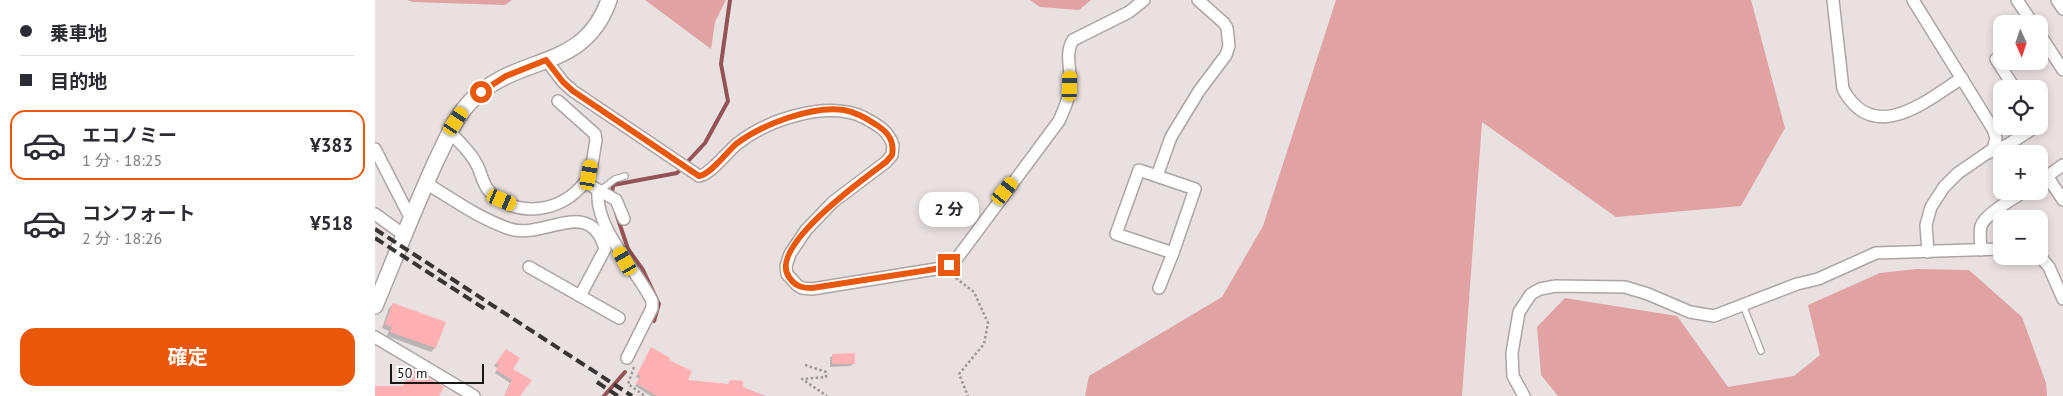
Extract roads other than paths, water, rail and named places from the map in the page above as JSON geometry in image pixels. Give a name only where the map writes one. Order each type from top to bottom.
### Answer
[{"type":"street","points":[[375,306],[426,183],[450,132],[462,112],[481,92],[506,76],[570,50],[587,38],[600,21],[609,0]]},
{"type":"street","points":[[546,60],[563,82],[573,91],[695,174],[703,176],[738,143],[779,122],[816,110],[836,110],[856,114],[884,129],[891,140],[892,155],[886,162],[833,202],[806,230],[790,254],[786,266],[787,274],[802,288],[812,288],[942,268],[955,261],[962,254],[1005,191],[1045,142],[1059,121],[1066,104],[1070,86],[1068,53],[1073,40],[1129,12],[1144,0]]},
{"type":"street","points":[[1157,176],[1171,137],[1229,50],[1227,28],[1224,23],[1198,0]]},
{"type":"street","points":[[1833,0],[1841,82],[1846,95],[1855,105],[1881,117],[1899,116],[1910,112],[1962,78]]},
{"type":"street","points":[[1913,0],[1993,129],[1996,138],[1993,149],[1958,173],[1938,196],[1928,215],[1928,252]]},
{"type":"street","points":[[2017,0],[2027,15]]},
{"type":"street","points":[[2057,0],[2063,9]]},
{"type":"street","points":[[2048,47],[2063,70]]},
{"type":"street","points":[[450,132],[473,158],[488,190],[502,200],[522,208],[539,210],[557,205],[586,182],[596,141],[595,134],[558,101]]},
{"type":"street","points":[[1987,154],[2023,135]]},
{"type":"street","points":[[375,149],[411,219]]},
{"type":"street","points":[[2048,176],[2063,165]]},
{"type":"street","points":[[1159,288],[1173,253],[1195,189],[1139,170],[1117,234],[1173,253]]},
{"type":"street","points":[[586,182],[607,195],[624,219]]},
{"type":"street","points":[[426,183],[474,211],[511,229],[530,231],[580,221],[589,224],[599,234],[605,248],[580,296]]},
{"type":"street","points":[[2048,184],[2063,200]]},
{"type":"street","points":[[607,195],[598,198],[601,211],[615,244],[652,301],[652,308],[627,358]]},
{"type":"street","points":[[1981,250],[1980,233],[1982,223],[1988,216],[2012,200]]},
{"type":"street","points":[[375,214],[404,235]]},
{"type":"street","points":[[1523,396],[1513,376],[1511,363],[1515,329],[1519,312],[1525,302],[1540,288],[1556,286],[1625,287],[1648,294],[1690,312],[1707,316],[1723,313],[1797,284],[1831,274],[1876,253],[1993,249]]},
{"type":"street","points":[[2047,265],[2063,299]]},
{"type":"street","points":[[529,267],[619,318]]},
{"type":"street","points":[[375,337],[475,396]]},
{"type":"lane","points":[[607,195],[615,179],[625,176]]},
{"type":"lane","points":[[1743,305],[1761,351]]},
{"type":"waterway","points":[[612,194],[613,185],[677,173],[705,143],[728,101],[721,64],[730,0]]},
{"type":"waterway","points":[[616,213],[628,249],[643,270],[659,304],[654,321]]},
{"type":"waterway","points":[[604,396],[625,372]]},
{"type":"railway","points":[[375,229],[632,396]]},
{"type":"railway","points":[[375,238],[488,311]]},
{"type":"railway","points":[[597,382],[618,396]]}]
